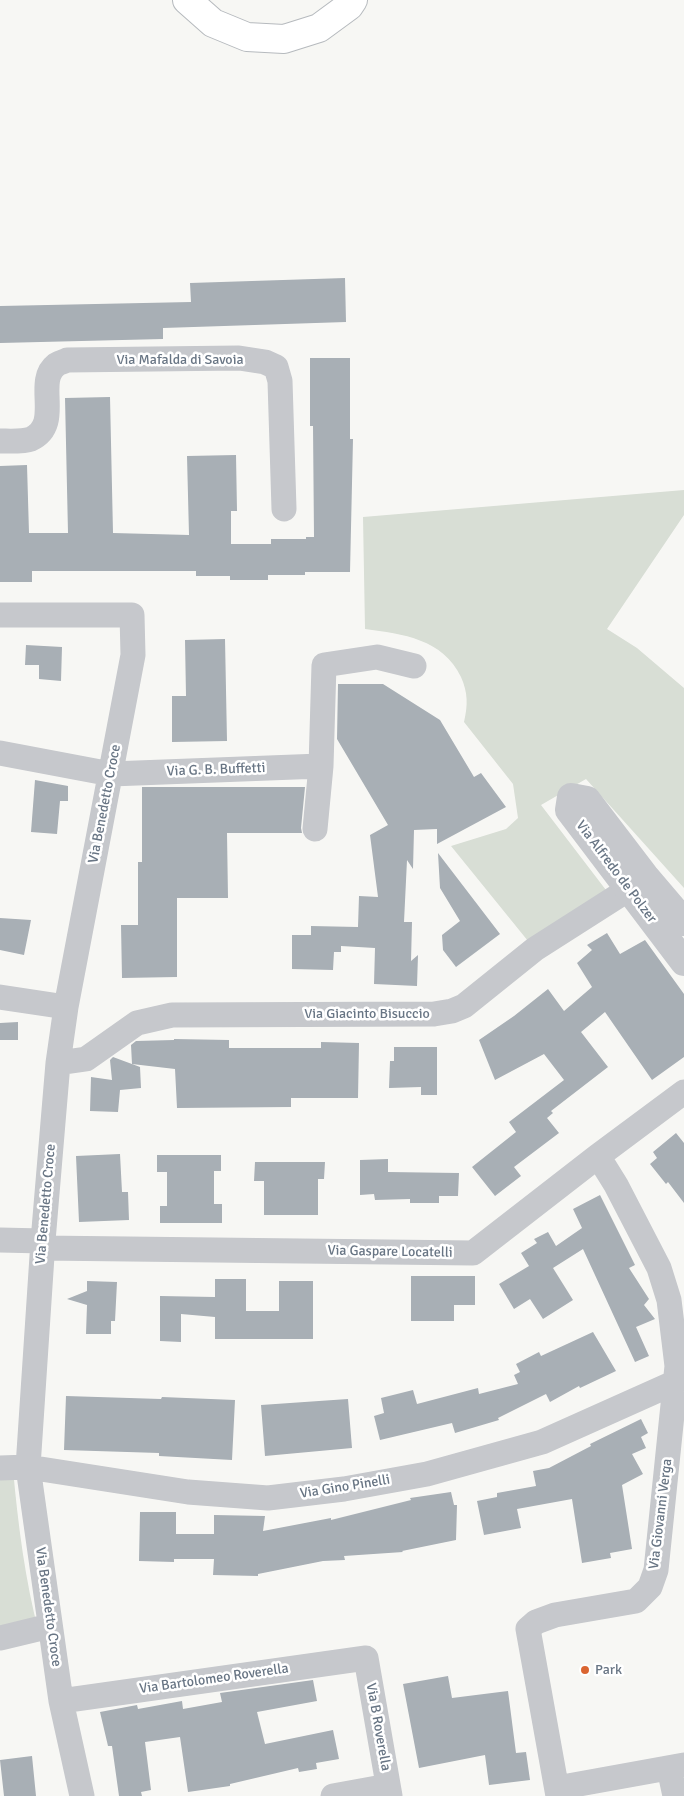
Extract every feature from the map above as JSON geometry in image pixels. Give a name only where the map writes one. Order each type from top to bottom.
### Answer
[{"type":"main road","points":[[186,0],[213,23],[247,37],[284,39],[319,28],[349,6],[353,0]]},
{"type":"street","name":"Via Mafalda di Savoia","points":[[0,441],[31,439],[41,431],[47,421],[48,377],[55,365],[67,360],[239,358],[265,362],[276,367],[280,381],[284,509]]},
{"type":"street","name":"Via Benedetto Croce","points":[[0,616],[132,615],[133,655],[66,1007],[58,1063],[42,1244],[28,1467],[62,1701],[82,1796]]},
{"type":"street","points":[[315,829],[321,766],[324,665],[377,657],[414,666]]},
{"type":"street","name":"Via G. B. Buffetti","points":[[0,753],[111,774],[321,766]]},
{"type":"street","name":"Via Alfredo de Polzer","points":[[637,882],[684,922]]},
{"type":"street","name":"Via Alfredo de Polzer","points":[[637,882],[684,962]]},
{"type":"street","name":"Via Giacinto Bisuccio","points":[[58,1063],[86,1059],[137,1023],[172,1014],[434,1014],[452,1012],[464,1006],[534,949],[637,882]]},
{"type":"street","points":[[0,997],[66,1007]]},
{"type":"street","name":"Via Gaspare Locatelli","points":[[0,1240],[42,1244],[473,1253],[684,1092]]},
{"type":"street","name":"Via Giovanni Verga","points":[[557,1792],[528,1629],[536,1622],[555,1615],[636,1601],[650,1587],[656,1570],[676,1382],[677,1366],[669,1300],[659,1268],[616,1185],[598,1156]]},
{"type":"street","name":"Via Gino Pinelli","points":[[0,1468],[28,1467],[188,1492],[268,1498],[344,1490],[427,1474],[542,1442],[676,1382]]},
{"type":"street","points":[[0,1638],[50,1626]]},
{"type":"street","name":"Via Bartolomeo Roverella","points":[[62,1701],[366,1658]]},
{"type":"street","name":"Via B Roverella","points":[[366,1658],[389,1791]]},
{"type":"street","points":[[557,1792],[677,1766],[675,1796]]},
{"type":"street","points":[[333,1796],[389,1791]]},
{"type":"shaded area","points":[[684,490],[684,515],[607,629],[637,648],[684,688],[684,888],[586,779],[541,805],[609,894],[528,941],[451,846],[506,829],[518,818],[513,784],[464,722],[467,705],[465,688],[453,664],[444,654],[433,646],[407,636],[365,629],[363,517]]},
{"type":"shaded area","points":[[13,1469],[23,1552],[39,1633],[0,1644],[0,1470]]},
{"type":"building","points":[[345,278],[346,322],[163,328],[163,339],[0,343],[0,306],[191,302],[190,283]]},
{"type":"building","points":[[310,358],[350,358],[350,439],[353,439],[350,572],[305,572],[305,575],[268,575],[268,580],[230,580],[230,576],[196,576],[196,571],[32,571],[32,582],[0,582],[0,466],[27,465],[29,533],[68,533],[65,398],[110,397],[113,533],[189,535],[187,456],[236,455],[237,511],[231,511],[231,544],[271,544],[271,539],[306,539],[306,537],[314,537],[313,426],[310,426]]},
{"type":"building","points":[[225,639],[227,741],[172,742],[172,696],[186,696],[185,640]]},
{"type":"building","points":[[26,645],[62,647],[61,681],[39,679],[39,665],[25,665]]},
{"type":"building","points":[[338,684],[383,684],[440,720],[474,777],[481,773],[506,807],[437,844],[437,829],[414,830],[413,869],[407,860],[404,922],[412,922],[411,961],[418,955],[417,986],[374,984],[375,948],[341,946],[341,952],[334,952],[333,970],[292,969],[292,935],[311,935],[311,926],[358,927],[359,896],[378,897],[370,835],[388,825],[337,739]]},
{"type":"building","points":[[35,780],[68,786],[68,801],[60,801],[57,834],[31,832]]},
{"type":"building","points":[[142,787],[305,787],[302,833],[227,833],[228,898],[177,898],[177,977],[122,978],[121,925],[138,925],[138,862],[142,862]]},
{"type":"building","points":[[438,853],[500,934],[456,967],[443,950],[442,935],[460,921],[440,888]]},
{"type":"building","points":[[0,918],[31,920],[24,955],[0,950]]},
{"type":"building","points":[[607,933],[620,954],[645,940],[684,994],[684,1057],[652,1080],[605,1012],[581,1032],[608,1067],[551,1111],[553,1113],[547,1118],[559,1133],[514,1167],[521,1176],[495,1196],[472,1167],[516,1132],[509,1122],[564,1080],[544,1054],[495,1080],[479,1040],[514,1016],[548,989],[564,1011],[592,987],[577,963],[592,950],[587,945]]},
{"type":"building","points":[[18,1022],[18,1040],[0,1040],[0,1023]]},
{"type":"building","points":[[174,1039],[229,1040],[229,1048],[321,1048],[321,1042],[359,1043],[358,1098],[291,1098],[291,1107],[177,1108],[175,1069],[132,1064],[131,1045],[136,1041]]},
{"type":"building","points":[[394,1047],[437,1047],[437,1095],[421,1095],[421,1087],[389,1088],[390,1061],[394,1061]]},
{"type":"building","points":[[113,1057],[140,1067],[141,1088],[120,1090],[118,1112],[90,1111],[91,1077],[112,1080],[110,1060]]},
{"type":"building","points":[[676,1133],[684,1143],[684,1203],[668,1182],[666,1184],[650,1164],[657,1158],[653,1152]]},
{"type":"building","points":[[120,1154],[122,1192],[128,1192],[129,1220],[79,1222],[76,1156]]},
{"type":"building","points":[[157,1155],[221,1155],[221,1171],[214,1171],[214,1204],[222,1204],[222,1223],[160,1223],[160,1206],[167,1206],[167,1172],[157,1172]]},
{"type":"building","points":[[388,1159],[388,1172],[459,1173],[458,1196],[439,1196],[439,1203],[410,1203],[410,1199],[375,1200],[374,1194],[360,1195],[360,1160]]},
{"type":"building","points":[[255,1162],[325,1162],[324,1179],[318,1179],[318,1215],[264,1215],[264,1181],[254,1181]]},
{"type":"building","points":[[600,1195],[635,1265],[629,1268],[649,1299],[644,1305],[655,1319],[636,1327],[649,1356],[635,1362],[583,1249],[553,1268],[573,1300],[543,1319],[530,1299],[514,1309],[499,1284],[529,1266],[521,1253],[537,1243],[534,1239],[548,1232],[556,1246],[582,1228],[573,1209]]},
{"type":"building","points":[[411,1276],[475,1276],[475,1305],[454,1305],[454,1321],[411,1321]]},
{"type":"building","points":[[215,1279],[246,1279],[246,1311],[279,1311],[279,1281],[313,1281],[313,1339],[215,1339],[215,1317],[181,1314],[181,1342],[160,1341],[160,1296],[215,1297]]},
{"type":"building","points":[[87,1281],[117,1282],[115,1321],[111,1321],[111,1334],[86,1334],[87,1305],[67,1299],[87,1291]]},
{"type":"building","points":[[593,1332],[616,1371],[580,1388],[579,1386],[550,1402],[546,1394],[498,1418],[499,1420],[455,1433],[452,1423],[380,1440],[374,1416],[384,1413],[381,1398],[413,1390],[417,1404],[478,1388],[479,1394],[518,1384],[514,1375],[520,1372],[516,1364],[539,1352],[541,1356]]},
{"type":"building","points":[[66,1396],[235,1400],[232,1460],[159,1456],[159,1453],[64,1450]]},
{"type":"building","points":[[348,1399],[352,1448],[265,1456],[261,1405]]},
{"type":"building","points":[[641,1419],[648,1433],[641,1437],[646,1448],[632,1454],[643,1474],[622,1485],[632,1549],[610,1553],[611,1558],[582,1563],[572,1499],[517,1509],[521,1528],[484,1535],[477,1501],[497,1497],[497,1493],[536,1486],[533,1471],[549,1468],[591,1446],[590,1444]]},
{"type":"building","points":[[451,1492],[454,1505],[457,1505],[456,1540],[403,1552],[344,1556],[345,1560],[323,1561],[258,1574],[258,1576],[213,1575],[214,1559],[174,1559],[174,1562],[139,1561],[140,1512],[176,1512],[176,1534],[214,1534],[214,1515],[265,1516],[263,1531],[331,1518],[331,1520],[411,1500],[410,1498]]},
{"type":"building","points":[[448,1676],[452,1698],[508,1691],[516,1753],[526,1752],[530,1780],[489,1785],[485,1755],[419,1768],[403,1684]]},
{"type":"building","points":[[313,1680],[317,1701],[257,1712],[265,1744],[333,1730],[339,1759],[316,1763],[317,1769],[299,1772],[298,1768],[230,1784],[230,1786],[188,1792],[180,1737],[145,1742],[151,1790],[141,1792],[142,1796],[119,1796],[112,1746],[108,1746],[100,1712],[137,1705],[138,1709],[182,1701],[183,1709],[222,1702],[220,1693]]},
{"type":"building","points":[[32,1756],[36,1796],[4,1796],[0,1760]]},
{"type":"place","name":"Park","points":[[585,1670]]}]
